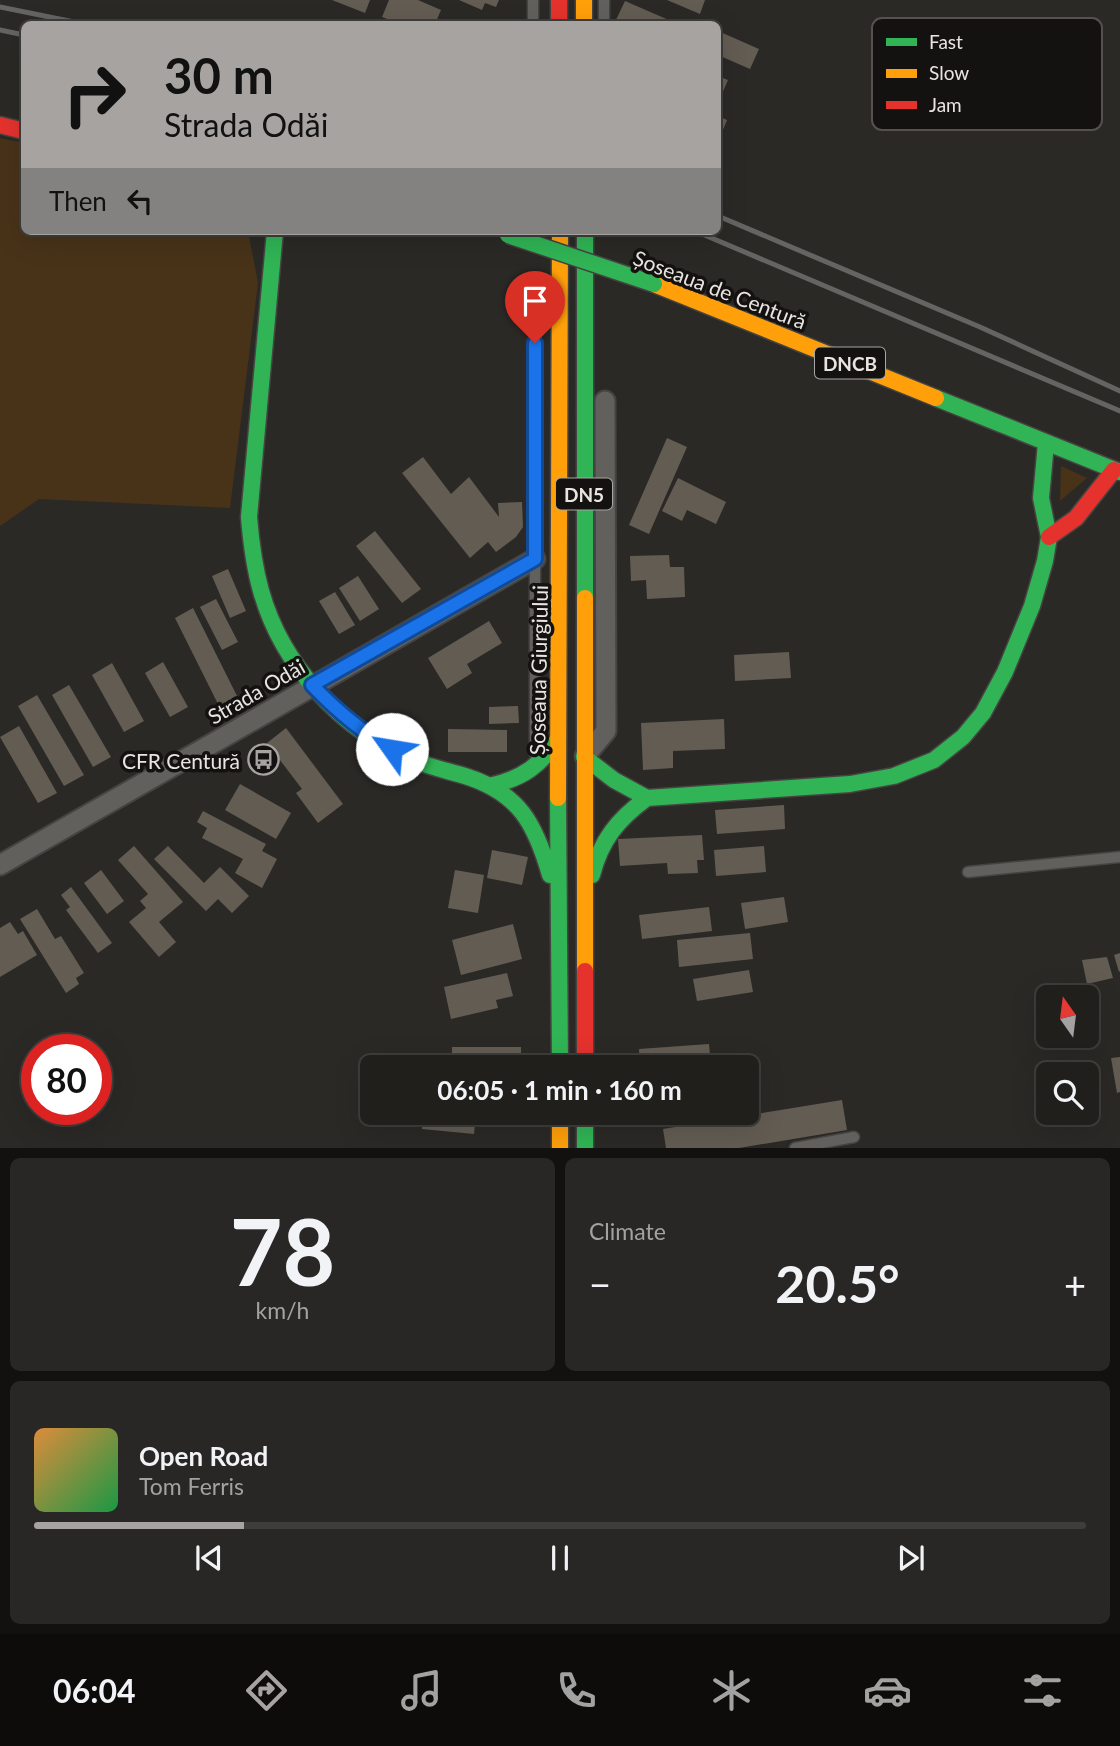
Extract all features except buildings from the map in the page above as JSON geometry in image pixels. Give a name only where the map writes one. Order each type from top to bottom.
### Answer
[{"type":"main road","points":[[559,0],[559,21]]},
{"type":"main road","points":[[584,0],[584,21]]},
{"type":"main road","points":[[0,125],[21,130]]},
{"type":"main road","points":[[275,235],[250,505],[250,547],[258,585],[270,620],[292,662],[339,712],[372,738],[402,755],[493,785],[512,799],[537,833],[559,907]]},
{"type":"main road","name":"Șoseaua de Centură","points":[[509,235],[654,284],[1117,471]]},
{"type":"main road","name":"Șoseaua Giurgiului","points":[[560,235],[558,739],[561,1055]]},
{"type":"main road","name":"DN5","points":[[585,235],[585,1055]]},
{"type":"main road","points":[[584,757],[622,788],[647,798],[855,783],[897,775],[925,764],[952,747],[992,698],[1009,665],[1033,599],[1049,537],[1042,506],[1045,443]]},
{"type":"main road","points":[[1049,537],[1076,518],[1117,471]]},
{"type":"main road","points":[[493,785],[509,782],[535,768],[558,739]]},
{"type":"main road","points":[[585,906],[602,843],[615,823],[647,798]]},
{"type":"main road","points":[[560,1125],[560,1147]]},
{"type":"main road","points":[[585,1125],[585,1147]]},
{"type":"street","points":[[584,757],[607,731],[605,401]]},
{"type":"street","name":"Strada Odăi","points":[[0,865],[535,559]]},
{"type":"lane","points":[[533,0],[533,21]]},
{"type":"lane","points":[[604,0],[604,21]]},
{"type":"lane","name":"Șoseaua Giurgiului","points":[[535,343],[535,768]]},
{"type":"lane","points":[[968,872],[1120,857]]},
{"type":"lane","points":[[795,1147],[854,1137]]},
{"type":"shaded area","points":[[0,138],[21,142],[21,235],[249,235],[258,283],[230,508],[39,499],[0,526]]},
{"type":"shaded area","points":[[1061,466],[1087,478],[1060,501]]},
{"type":"railway","points":[[0,7],[69,21]]},
{"type":"railway","points":[[0,30],[21,34]]},
{"type":"railway","points":[[721,217],[980,327],[1120,391]]},
{"type":"railway","points":[[704,235],[1120,411]]},
{"type":"traffic: fast","points":[[275,235],[249,517],[256,572],[271,619],[300,670],[339,713],[362,731],[413,760],[484,783],[512,801],[531,825],[550,875]]},
{"type":"traffic: fast","points":[[508,235],[654,284]]},
{"type":"traffic: fast","points":[[585,235],[585,598]]},
{"type":"traffic: fast","points":[[936,398],[1120,472]]},
{"type":"traffic: fast","points":[[584,757],[614,780],[647,798],[850,784],[894,776],[934,760],[963,737],[983,713],[1005,672],[1032,606],[1049,537],[1041,498],[1046,443]]},
{"type":"traffic: fast","points":[[493,785],[513,779],[530,769],[558,739]]},
{"type":"traffic: fast","points":[[558,798],[560,1055]]},
{"type":"traffic: fast","points":[[592,875],[600,851],[612,831],[647,798]]},
{"type":"traffic: fast","points":[[585,1125],[585,1148]]},
{"type":"traffic: slow","points":[[584,0],[584,21]]},
{"type":"traffic: slow","points":[[558,798],[560,235]]},
{"type":"traffic: slow","points":[[654,284],[936,398]]},
{"type":"traffic: slow","points":[[585,598],[585,971]]},
{"type":"traffic: slow","points":[[560,1125],[560,1148]]},
{"type":"traffic: jam","points":[[559,0],[559,21]]},
{"type":"traffic: jam","points":[[0,125],[21,130]]},
{"type":"traffic: jam","points":[[1049,537],[1076,518],[1114,470]]},
{"type":"traffic: jam","points":[[585,971],[585,1055]]},
{"type":"place","name":"CFR Centură","points":[[263,760]]},
{"type":"route","points":[[392,749],[372,738],[339,712],[312,685],[535,559],[535,343]]}]
